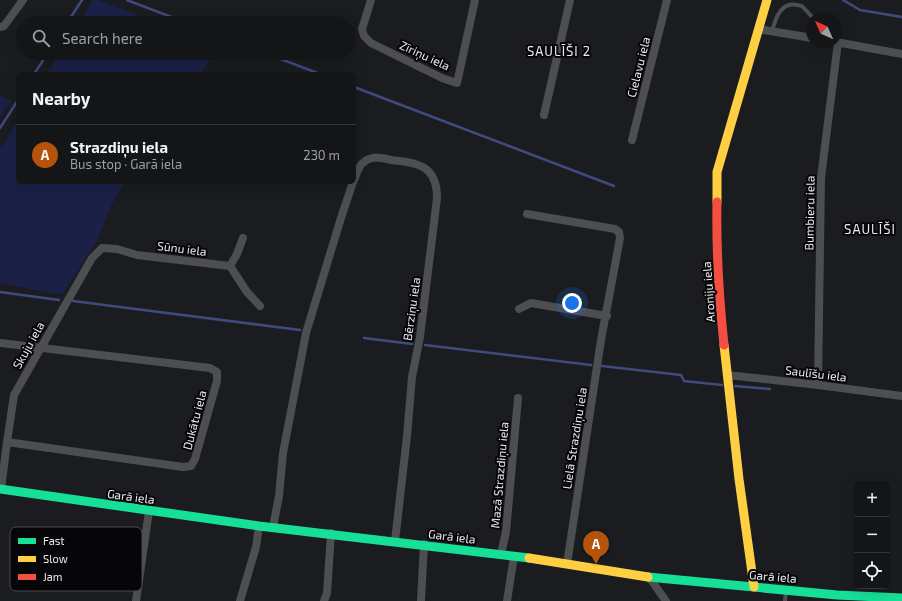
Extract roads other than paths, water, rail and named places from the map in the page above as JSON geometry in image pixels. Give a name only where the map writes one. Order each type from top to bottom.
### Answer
[{"type":"street","points":[[0,27],[4,26],[22,0]]},
{"type":"street","name":"Zīriņu iela","points":[[371,0],[362,29],[364,36],[371,43],[442,78],[457,83],[475,0]]},
{"type":"street","points":[[544,115],[570,0]]},
{"type":"street","name":"Cielavu iela","points":[[632,140],[667,0]]},
{"type":"street","name":"Aroniju iela","points":[[754,587],[739,479],[719,296],[716,234],[717,172],[767,0]]},
{"type":"street","points":[[758,29],[806,37]]},
{"type":"street","points":[[842,43],[902,54]]},
{"type":"street","name":"Bumbieru iela","points":[[818,385],[821,178],[836,48]]},
{"type":"street","name":"Bērziņu iela","points":[[356,175],[359,166],[373,157],[414,163],[423,167],[433,178],[437,189],[420,338],[412,377],[395,541]]},
{"type":"street","name":"Bērziņu iela","points":[[273,527],[279,496],[283,453],[306,333],[353,184]]},
{"type":"street","name":"Lielā Strazdiņu iela","points":[[527,214],[615,229],[619,232],[620,238],[607,316],[601,340],[567,564]]},
{"type":"street","points":[[243,238],[237,254],[230,266],[247,292],[260,306]]},
{"type":"street","name":"Sūnu iela","points":[[102,248],[117,249],[137,255],[230,266]]},
{"type":"street","name":"Skuju iela","points":[[1,489],[5,437],[14,395],[92,258],[102,248]]},
{"type":"street","points":[[519,309],[531,303],[607,316]]},
{"type":"street","points":[[0,343],[40,347]]},
{"type":"street","name":"Dukātu iela","points":[[5,437],[183,467],[192,466],[195,459],[217,381],[217,372],[210,368],[40,347]]},
{"type":"street","name":"Saulīšu iela","points":[[727,375],[902,396]]},
{"type":"street","name":"Mazā Strazdiņu iela","points":[[501,554],[506,532],[518,398]]},
{"type":"street","name":"Garā iela","points":[[1,489],[260,526],[331,533],[501,554],[649,578],[837,595],[902,598]]},
{"type":"street","points":[[142,559],[149,511]]},
{"type":"street","points":[[240,601],[256,547],[260,526]]},
{"type":"street","points":[[324,601],[331,533]]},
{"type":"street","points":[[421,601],[424,544]]},
{"type":"street","points":[[507,601],[514,556]]},
{"type":"street","points":[[649,578],[666,601]]},
{"type":"street","points":[[136,601],[137,591]]},
{"type":"lane","points":[[772,31],[782,9],[789,4],[802,6],[808,12]]},
{"type":"lane","points":[[785,601],[787,590]]},
{"type":"waterway","points":[[72,16],[82,0]]},
{"type":"waterway","points":[[127,0],[169,16]]},
{"type":"waterway","points":[[843,0],[860,10],[902,17]]},
{"type":"waterway","points":[[35,72],[43,60]]},
{"type":"waterway","points":[[283,60],[315,72]]},
{"type":"waterway","points":[[356,88],[614,186]]},
{"type":"waterway","points":[[0,128],[16,103]]},
{"type":"waterway","points":[[0,292],[59,300]]},
{"type":"waterway","points":[[73,301],[300,330]]},
{"type":"waterway","points":[[364,338],[412,344]]},
{"type":"waterway","points":[[425,345],[591,365]]},
{"type":"waterway","points":[[602,366],[681,375],[684,381],[722,385]]},
{"type":"waterway","points":[[735,386],[770,389]]},
{"type":"place","name":"Strazdiņu iela","points":[[596,564]]},
{"type":"district","name":"SAULĪŠI 2","points":[[559,51]]},
{"type":"district","name":"SAULĪŠI","points":[[870,229]]}]
